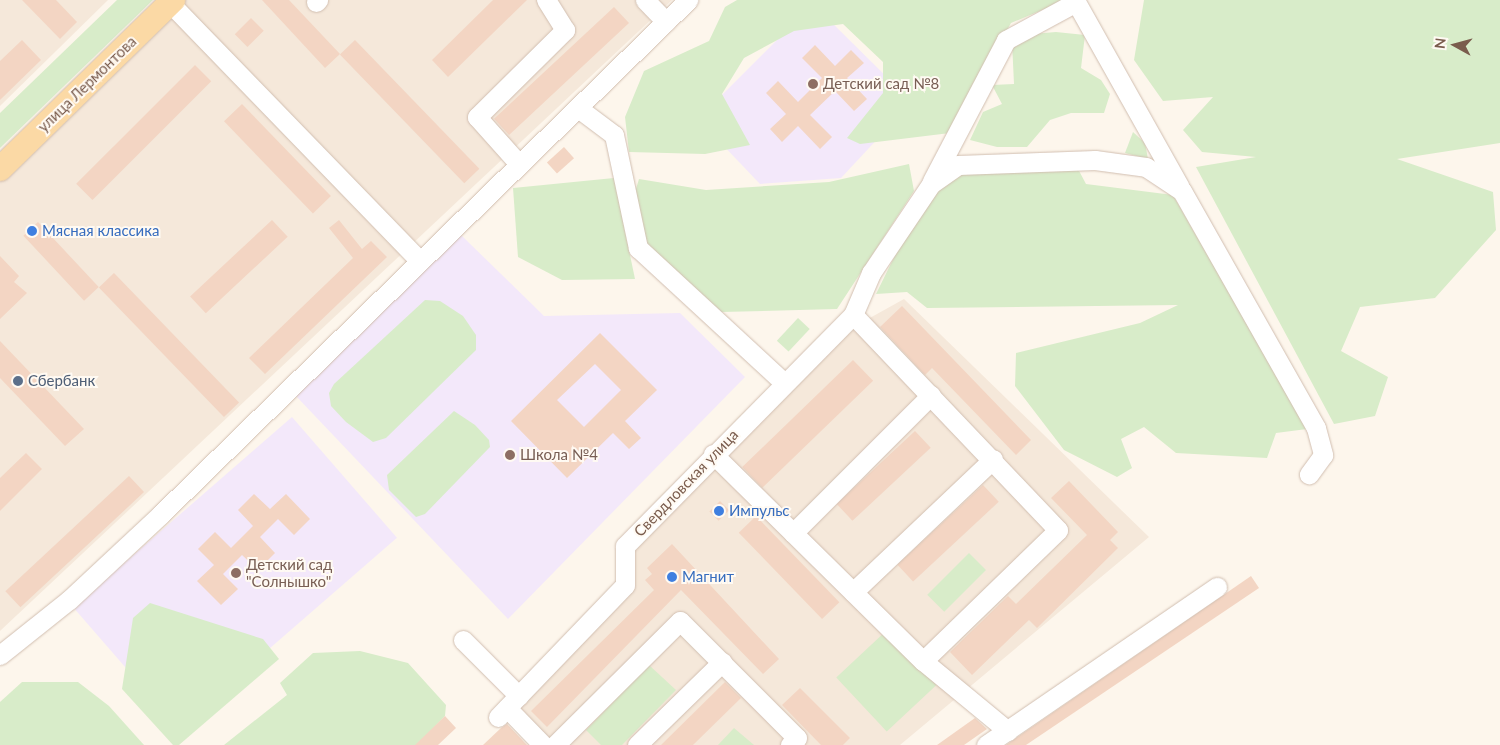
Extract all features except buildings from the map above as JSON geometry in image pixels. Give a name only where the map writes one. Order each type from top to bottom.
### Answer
[{"type":"main road","name":"улица Лермонтова","points":[[0,169],[172,2]]},
{"type":"street","points":[[519,164],[477,117],[565,30],[546,0]]},
{"type":"street","points":[[646,0],[666,22]]},
{"type":"street","points":[[0,655],[69,600],[688,0]]},
{"type":"street","points":[[172,2],[419,260]]},
{"type":"street","points":[[923,661],[1058,530],[993,459],[853,315],[871,273],[930,184],[1006,40],[1076,2],[1316,428],[1323,455],[1309,474]]},
{"type":"street","points":[[578,108],[614,135],[638,248],[783,382]]},
{"type":"street","points":[[930,184],[958,165],[1095,160],[1146,167],[1182,191]]},
{"type":"street","name":"Свердловская улица","points":[[508,707],[625,585],[624,546],[783,382],[853,315]]},
{"type":"street","points":[[793,533],[931,395]]},
{"type":"street","points":[[713,454],[923,661],[1008,731]]},
{"type":"street","points":[[853,592],[993,459]]},
{"type":"street","points":[[986,745],[1217,588]]},
{"type":"street","points":[[556,745],[680,621],[797,738],[790,745]]},
{"type":"street","points":[[463,640],[508,707],[543,745]]},
{"type":"street","points":[[637,745],[722,662]]},
{"type":"shaded area","points":[[0,0],[108,0],[0,106]]},
{"type":"shaded area","points":[[184,0],[672,0],[0,631],[0,179]]},
{"type":"shaded area","name":"Детский сад №8","points":[[813,4],[912,102],[841,178],[760,184],[698,119]]},
{"type":"shaded area","name":"Школа №4","points":[[460,234],[544,316],[680,313],[745,377],[508,619],[295,395]]},
{"type":"shaded area","points":[[904,299],[1149,537],[900,745],[537,745],[508,715],[629,591],[631,554],[850,329]]},
{"type":"shaded area","name":"Детский сад \"Солнышко\"","points":[[292,417],[397,538],[178,728],[73,607]]},
{"type":"green space","points":[[117,0],[153,0],[0,148],[0,113]]},
{"type":"green space","points":[[737,0],[1066,0],[1011,23],[950,133],[860,144],[847,138],[883,93],[883,62],[843,24],[794,31],[744,58],[722,94],[750,145],[705,154],[629,152],[625,117],[644,71],[709,41],[725,7]]},
{"type":"green space","points":[[1144,0],[1500,0],[1500,143],[1397,159],[1493,192],[1496,230],[1435,298],[1360,307],[1341,351],[1388,377],[1375,416],[1334,424],[1196,167],[1256,157],[1202,152],[1183,130],[1213,97],[1163,101],[1134,60]]},
{"type":"green space","points":[[1056,32],[1085,35],[1081,68],[1101,80],[1110,94],[1104,113],[1071,113],[1050,120],[1027,147],[997,147],[970,140],[983,112],[1002,104],[992,85],[1014,84],[1012,42],[1032,34]]},
{"type":"green space","points":[[1133,132],[1145,143],[1148,159],[1125,153]]},
{"type":"green space","points":[[909,164],[914,191],[837,309],[721,312],[644,245],[635,192],[639,179],[706,190],[829,182]]},
{"type":"green space","points":[[1077,167],[1086,184],[1173,195],[1307,429],[1276,433],[1267,458],[1176,453],[1144,427],[1121,439],[1132,468],[1117,477],[1064,450],[1015,386],[1016,353],[1140,323],[1178,305],[927,308],[907,292],[876,294],[909,227],[936,186],[961,172]]},
{"type":"green space","points":[[614,178],[635,279],[562,280],[518,257],[513,188]]},
{"type":"green space","points":[[425,300],[440,301],[463,316],[476,335],[476,350],[386,438],[373,442],[346,422],[331,406],[329,393],[334,384]]},
{"type":"green space","points":[[798,318],[810,329],[789,352],[777,341]]},
{"type":"green space","points":[[454,411],[475,425],[489,440],[490,447],[425,514],[416,517],[389,490],[387,475]]},
{"type":"green space","points":[[969,553],[986,570],[944,612],[927,595]]},
{"type":"green space","points":[[150,603],[263,639],[279,659],[179,745],[173,745],[122,689],[133,618]]},
{"type":"green space","points":[[886,631],[936,685],[887,731],[836,677]]},
{"type":"green space","points":[[360,651],[408,663],[446,705],[445,716],[417,745],[224,745],[287,695],[280,683],[313,653]]},
{"type":"green space","points":[[649,665],[676,690],[622,745],[601,745],[586,730]]},
{"type":"green space","points":[[22,682],[78,682],[109,706],[144,745],[0,745],[0,702]]},
{"type":"green space","points":[[734,728],[754,745],[718,745]]},
{"type":"place","name":"Детский сад №8","points":[[813,84]]},
{"type":"place","name":"Мясная классика","points":[[32,231]]},
{"type":"place","name":"Сбербанк","points":[[18,381]]},
{"type":"place","name":"Школа №4","points":[[510,455]]},
{"type":"place","name":"Импульс","points":[[719,511]]},
{"type":"place","name":"Детский сад \"Солнышко\"","points":[[236,573]]},
{"type":"place","name":"Магнит","points":[[672,577]]}]
